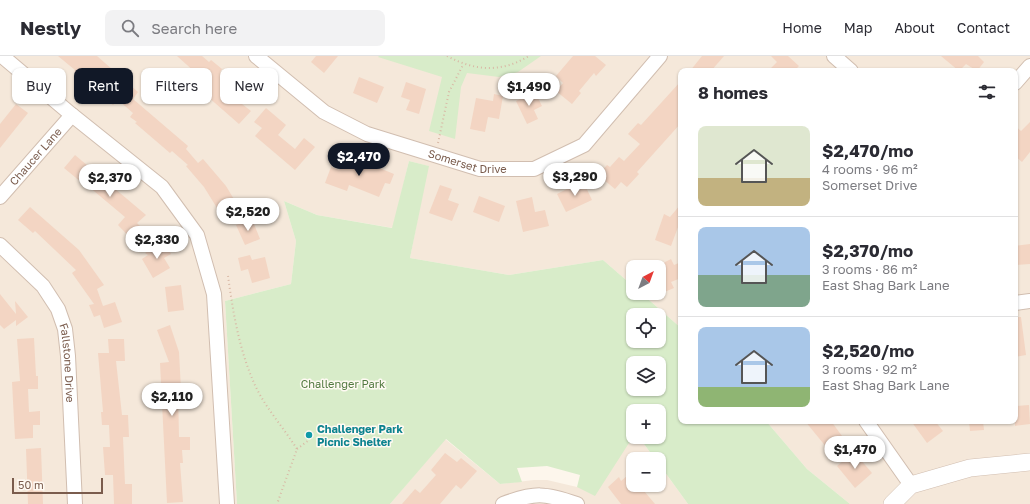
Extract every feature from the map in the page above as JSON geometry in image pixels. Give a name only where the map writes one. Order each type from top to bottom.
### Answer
[{"type":"street","points":[[2,56],[72,115],[162,187],[197,234],[214,294],[227,504]]},
{"type":"street","name":"Somerset Drive","points":[[258,56],[324,112],[367,134],[480,169],[534,169],[584,145],[660,56]]},
{"type":"street","points":[[834,56],[848,68]]},
{"type":"street","points":[[1018,80],[1030,66]]},
{"type":"street","name":"Chaucer Lane","points":[[0,197],[72,115]]},
{"type":"street","name":"Fallstone Drive","points":[[0,245],[43,286],[58,309],[65,329],[68,356],[75,504]]},
{"type":"street","points":[[1018,303],[1030,301]]},
{"type":"street","points":[[868,424],[911,486]]},
{"type":"street","points":[[892,504],[911,486],[970,468],[1030,462]]},
{"type":"street","points":[[503,504],[527,496],[544,494],[577,504]]},
{"type":"path","points":[[447,56],[463,64],[482,68],[498,68],[516,64],[529,56]]},
{"type":"path","points":[[435,155],[449,92],[463,64]]},
{"type":"path","points":[[228,276],[233,312],[254,384],[297,449]]},
{"type":"path","points":[[277,504],[297,449],[309,440]]},
{"type":"shaded area","points":[[0,56],[1030,56],[1030,504],[850,504],[807,469],[769,424],[1018,424],[1018,68],[678,68],[678,325],[666,315],[666,308],[658,308],[649,300],[666,300],[666,260],[626,260],[626,280],[603,260],[509,275],[410,258],[428,166],[409,161],[393,228],[317,215],[284,201],[296,241],[291,284],[225,301],[237,504],[0,504]]},
{"type":"shaded area","points":[[445,439],[500,484],[547,480],[577,487],[628,444],[644,444],[650,452],[626,452],[626,492],[666,492],[666,474],[688,504],[390,504]]},
{"type":"green space","points":[[541,56],[518,72],[499,77],[467,73],[461,87],[455,139],[429,131],[442,77],[378,57]]},
{"type":"green space","name":"Challenger Park","points":[[409,161],[429,166],[410,258],[509,275],[603,260],[626,280],[626,300],[649,300],[658,308],[626,308],[626,348],[666,348],[666,315],[678,325],[678,424],[769,424],[807,469],[850,504],[688,504],[666,474],[666,452],[650,452],[644,444],[666,444],[666,404],[626,404],[626,444],[628,444],[595,496],[577,487],[580,475],[547,466],[517,468],[522,482],[500,484],[446,439],[390,504],[237,504],[225,301],[291,284],[296,241],[284,201],[317,215],[392,228]]},
{"type":"building","points":[[58,56],[97,56],[111,68],[74,68]]},
{"type":"building","points":[[177,56],[202,56],[209,62],[211,60],[221,68],[220,104],[242,104],[251,111],[239,124],[212,100],[212,68],[190,68]]},
{"type":"building","points":[[316,56],[338,56],[324,73],[311,62]]},
{"type":"building","points":[[573,56],[595,56],[606,65],[596,76],[594,73],[579,91],[581,93],[572,104],[556,91],[563,83],[556,76]]},
{"type":"building","points":[[702,56],[724,56],[714,68],[692,68]]},
{"type":"building","points":[[771,56],[788,56],[799,66],[797,68],[771,68],[777,62]]},
{"type":"building","points":[[941,56],[978,56],[984,62],[979,68],[972,68],[966,64],[962,68],[955,68]]},
{"type":"building","points":[[359,77],[384,87],[377,103],[353,93]]},
{"type":"building","points":[[406,82],[426,89],[419,114],[406,110],[410,100],[401,97]]},
{"type":"building","points":[[678,84],[678,126],[637,172],[639,174],[627,187],[621,182],[615,189],[598,175],[607,165],[610,167],[619,157],[624,161],[640,144],[628,134],[638,123],[641,125]]},
{"type":"building","points":[[133,88],[138,92],[133,99]]},
{"type":"building","points":[[535,92],[542,106],[534,110],[538,119],[527,124],[516,101]]},
{"type":"building","points":[[494,94],[503,96],[499,119],[488,117],[485,132],[470,129],[476,98],[493,101]]},
{"type":"building","points":[[133,99],[188,146],[186,149],[198,163],[203,159],[226,186],[238,206],[222,216],[204,187],[186,166],[188,165],[172,151],[170,153],[135,123],[137,122],[130,117],[133,113],[123,104],[133,104]]},
{"type":"building","points":[[16,104],[28,113],[0,148],[0,124]]},
{"type":"building","points":[[266,108],[286,125],[278,135],[295,149],[304,138],[315,147],[295,170],[255,136],[262,128],[254,122]]},
{"type":"building","points":[[1030,122],[1030,152],[1022,162],[1018,159],[1018,128],[1021,131]]},
{"type":"building","points":[[75,155],[146,215],[137,223],[146,232],[135,243],[118,225],[125,217],[64,168]]},
{"type":"building","points":[[344,157],[371,167],[372,165],[394,174],[390,184],[385,183],[379,197],[349,185],[347,191],[325,183],[331,167],[339,170]]},
{"type":"building","points":[[583,181],[592,200],[566,212],[557,194]]},
{"type":"building","points":[[440,185],[452,189],[448,200],[459,204],[452,221],[429,213]]},
{"type":"building","points":[[479,196],[505,206],[499,222],[473,212]]},
{"type":"building","points":[[532,197],[535,212],[545,210],[549,226],[523,232],[516,201]]},
{"type":"building","points":[[30,207],[79,250],[104,285],[97,289],[103,306],[115,302],[122,322],[104,328],[100,315],[94,317],[89,305],[94,304],[72,273],[76,270],[35,231],[33,233],[18,220]]},
{"type":"building","points":[[678,208],[678,227],[671,246],[655,240],[664,214],[670,217]]},
{"type":"building","points":[[252,219],[260,239],[245,245],[236,225]]},
{"type":"building","points":[[164,242],[171,254],[164,258],[170,268],[153,278],[142,259],[148,255],[145,253]]},
{"type":"building","points":[[1030,244],[1030,264],[1018,265],[1018,246]]},
{"type":"building","points":[[250,255],[252,260],[265,257],[270,278],[252,283],[248,269],[241,271],[238,258]]},
{"type":"building","points":[[671,259],[674,265],[678,263],[678,279],[671,282],[674,288],[666,291],[666,262]]},
{"type":"building","points":[[181,285],[184,310],[168,312],[165,287]]},
{"type":"building","points":[[0,294],[16,314],[15,301],[28,317],[16,326],[16,320],[4,329],[0,325]]},
{"type":"building","points":[[1018,317],[1021,317],[1026,355],[1018,356]]},
{"type":"building","points":[[170,325],[179,352],[181,390],[178,390],[179,437],[190,437],[190,450],[182,450],[183,463],[180,463],[183,502],[167,503],[160,363],[169,362],[157,330]]},
{"type":"building","points":[[34,338],[38,389],[28,389],[29,412],[40,411],[40,425],[33,425],[33,438],[15,439],[12,382],[20,381],[17,339]]},
{"type":"building","points":[[108,339],[124,339],[125,361],[116,361],[122,415],[128,415],[129,437],[123,437],[125,484],[132,484],[132,504],[114,504],[113,475],[105,475],[103,447],[110,447],[109,425],[102,425],[101,412],[103,412],[98,353],[109,353]]},
{"type":"building","points":[[1029,405],[1030,424],[1015,426],[1015,424],[1018,424],[1018,406]]},
{"type":"building","points":[[807,424],[833,424],[842,436],[827,448]]},
{"type":"building","points":[[913,424],[937,424],[943,431],[927,443]]},
{"type":"building","points":[[969,424],[983,424],[984,430],[970,431]]},
{"type":"building","points":[[41,448],[43,504],[28,504],[26,449]]},
{"type":"building","points":[[854,452],[872,473],[855,488],[837,466]]},
{"type":"building","points":[[445,453],[457,462],[461,458],[477,471],[461,489],[456,485],[440,504],[402,504],[415,489],[420,493],[436,475],[431,470]]},
{"type":"building","points":[[619,477],[621,481],[626,477],[626,492],[645,492],[655,504],[621,504],[608,487]]},
{"type":"place","name":"Challenger Park Picnic Shelter","points":[[309,435]]}]
